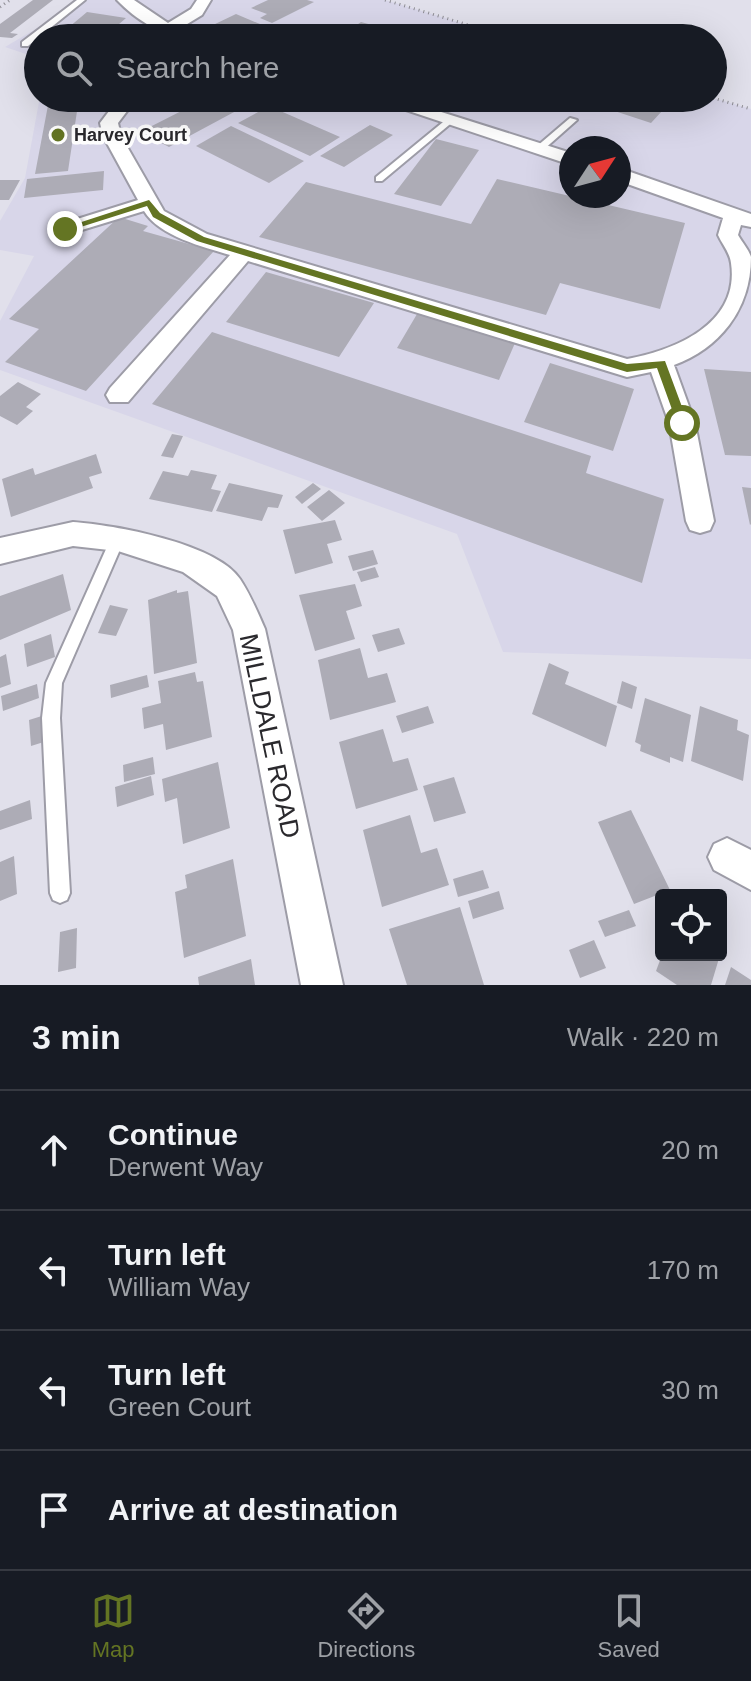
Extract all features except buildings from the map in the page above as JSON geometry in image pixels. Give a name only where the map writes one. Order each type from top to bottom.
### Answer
[{"type":"street","points":[[124,0],[159,24]]},
{"type":"street","points":[[184,24],[204,0]]},
{"type":"street","points":[[117,112],[109,123],[112,136],[156,215],[200,239],[627,368],[661,364],[717,337],[742,302],[743,264],[728,235],[743,218],[631,178]]},
{"type":"street","points":[[425,112],[559,155]]},
{"type":"street","points":[[65,229],[149,203]]},
{"type":"street","points":[[119,395],[244,252]]},
{"type":"street","points":[[661,364],[682,423],[700,521]]},
{"type":"street","name":"MILLDALE ROAD","points":[[0,551],[73,534],[118,538],[193,562],[228,586],[249,629],[322,985]]},
{"type":"lane","points":[[50,24],[81,0]]},
{"type":"lane","points":[[379,179],[451,120]]},
{"type":"lane","points":[[539,149],[573,120]]},
{"type":"lane","points":[[60,893],[51,718],[54,683],[118,538]]},
{"type":"path","points":[[0,7],[10,0]]},
{"type":"path","points":[[385,0],[465,24]]},
{"type":"path","points":[[727,102],[751,109]]},
{"type":"shaded area","points":[[85,0],[385,0],[465,24],[44,24]]},
{"type":"shaded area","points":[[24,36],[24,53],[5,47]]},
{"type":"shaded area","points":[[727,102],[751,109],[751,659],[503,652],[457,534],[0,370],[0,321],[34,256],[0,250],[0,221],[25,178],[37,112],[727,112]]},
{"type":"place","name":"Harvey Court","points":[[58,135]]},
{"type":"route","points":[[65,229],[149,203],[156,215],[200,239],[627,368],[661,364],[682,423]]}]
